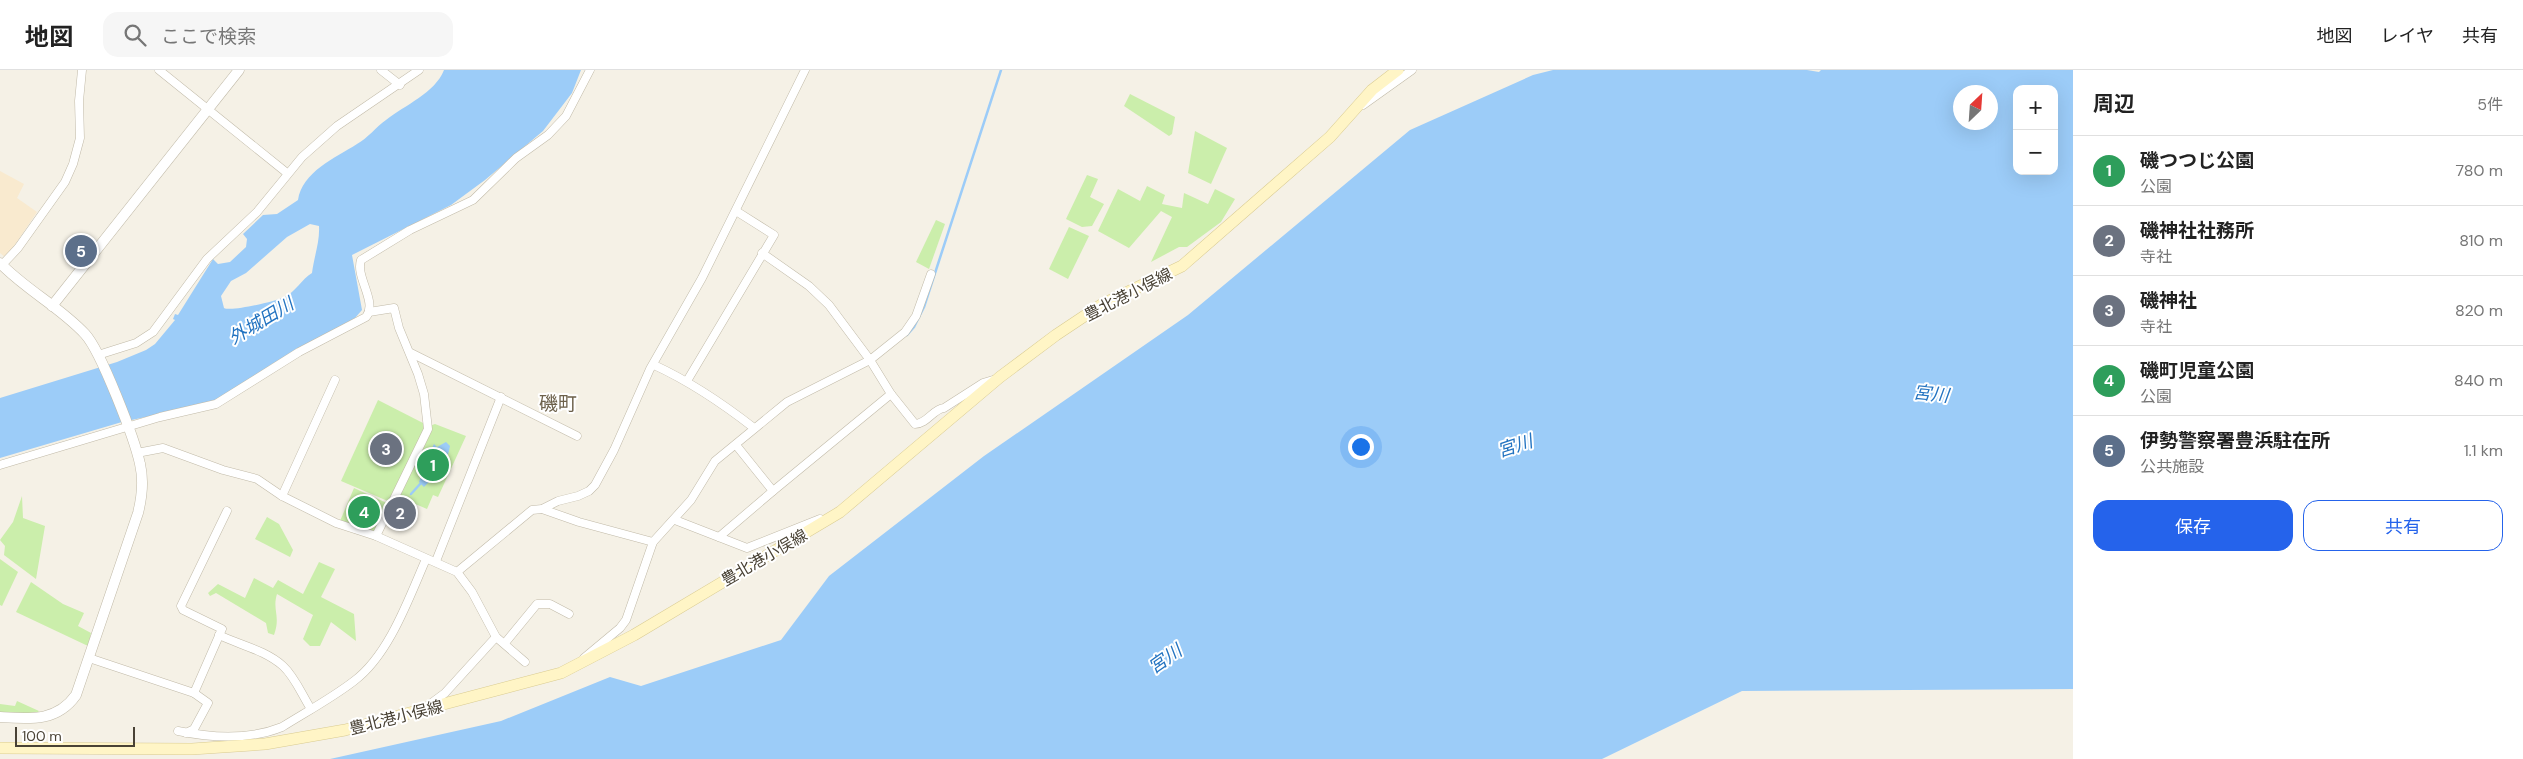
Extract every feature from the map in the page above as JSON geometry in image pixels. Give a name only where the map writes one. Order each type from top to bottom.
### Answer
[{"type":"main road","name":"豊北港小俣線","points":[[0,748],[192,749],[265,744],[337,732],[561,673],[578,665],[642,630],[840,512],[1000,377],[1054,336],[1102,305],[1165,275],[1194,257],[1330,137],[1372,90],[1398,70]]},
{"type":"street","points":[[0,717],[43,718],[61,711],[76,695],[140,504],[142,480],[137,452],[99,357],[83,332],[20,283],[1,264],[18,248],[65,182],[73,164],[80,138],[79,101],[82,70]]},
{"type":"street","points":[[159,70],[287,173]]},
{"type":"street","points":[[52,306],[239,70]]},
{"type":"street","points":[[381,70],[400,85]]},
{"type":"street","points":[[99,357],[136,343],[153,332],[207,259],[257,212],[302,157],[337,126],[400,85],[419,70]]},
{"type":"street","points":[[370,312],[360,268],[361,260],[410,230],[473,200],[516,158],[548,134],[566,116],[590,70]]},
{"type":"street","points":[[457,572],[516,521],[532,510],[542,509],[558,501],[589,491],[596,485],[614,450],[650,368],[654,365],[736,211],[805,70]]},
{"type":"street","points":[[1355,111],[1412,70]]},
{"type":"street","points":[[687,381],[774,235],[736,211]]},
{"type":"street","points":[[762,253],[809,286],[829,305],[870,360],[891,394],[915,424],[920,424],[939,408],[944,408],[983,383],[1000,377]]},
{"type":"street","points":[[578,665],[626,620],[653,542],[675,520],[691,500],[715,461],[754,428],[804,392],[870,360],[909,328],[916,316],[931,274]]},
{"type":"street","points":[[0,465],[127,426],[216,404],[299,352],[366,317],[370,312],[394,308],[399,328],[411,353],[424,394],[428,429],[376,536]]},
{"type":"street","points":[[411,353],[578,436]]},
{"type":"street","points":[[654,365],[687,381],[717,399],[754,428]]},
{"type":"street","points":[[282,496],[335,380]]},
{"type":"street","points":[[719,537],[891,394]]},
{"type":"street","points":[[436,561],[501,397]]},
{"type":"street","points":[[736,445],[774,491]]},
{"type":"street","points":[[137,452],[150,449],[170,450],[223,470],[257,479],[282,496],[336,523],[376,536],[426,559],[436,561],[457,572],[472,592],[496,636],[525,662]]},
{"type":"street","points":[[542,509],[579,522],[653,542]]},
{"type":"street","points":[[194,693],[222,629],[183,610],[181,606],[226,511]]},
{"type":"street","points":[[675,520],[747,548],[840,512]]},
{"type":"street","points":[[178,731],[238,736],[259,734],[282,726],[355,681],[376,658],[396,626],[426,559]]},
{"type":"street","points":[[505,643],[537,604],[550,604],[569,614]]},
{"type":"street","points":[[219,635],[265,654],[279,662],[292,677],[311,708]]},
{"type":"street","points":[[423,710],[428,704],[445,693],[496,636]]},
{"type":"street","points":[[89,658],[194,693],[208,702],[194,730],[186,733]]},
{"type":"shaded area","points":[[0,171],[24,184],[17,198],[37,212],[6,258],[0,253]]},
{"type":"green space","points":[[1130,94],[1175,117],[1172,134],[1169,136],[1124,106]]},
{"type":"green space","points":[[1195,131],[1227,148],[1211,184],[1188,173]]},
{"type":"green space","points":[[1087,175],[1098,179],[1090,197],[1104,204],[1092,226],[1082,227],[1066,219]]},
{"type":"green space","points":[[1147,186],[1165,195],[1162,204],[1182,208],[1184,193],[1208,204],[1215,189],[1235,199],[1221,222],[1187,247],[1179,247],[1151,262],[1172,217],[1161,211],[1129,248],[1098,231],[1118,189],[1140,201]]},
{"type":"green space","points":[[936,220],[945,224],[929,269],[916,262]]},
{"type":"green space","points":[[1069,227],[1089,236],[1068,279],[1049,269]]},
{"type":"green space","points":[[378,400],[423,423],[424,429],[390,502],[341,481]]},
{"type":"green space","points":[[435,424],[466,436],[438,497],[433,495],[427,509],[413,503],[404,523],[389,516],[432,425]]},
{"type":"green space","points":[[354,488],[389,504],[376,531],[372,533],[340,521]]},
{"type":"green space","points":[[22,496],[23,518],[45,526],[36,579],[4,555],[5,546],[0,540],[13,522]]},
{"type":"green space","points":[[267,517],[279,524],[293,550],[290,557],[255,539]]},
{"type":"green space","points":[[0,559],[18,572],[2,606],[0,605]]},
{"type":"green space","points":[[319,562],[335,569],[321,597],[354,614],[356,641],[331,622],[320,646],[310,646],[303,639],[313,615],[277,594],[275,604],[277,623],[274,635],[268,633],[266,623],[216,593],[210,596],[208,593],[218,584],[245,598],[254,578],[273,588],[278,580],[303,594]]},
{"type":"green space","points":[[31,582],[63,604],[84,613],[78,626],[91,633],[88,646],[16,612]]},
{"type":"green space","points":[[17,701],[39,711],[18,714],[0,712],[0,704],[15,706]]},
{"type":"water","name":"外城田川","points":[[444,70],[581,70],[572,93],[543,131],[485,180],[451,205],[352,255],[362,310],[355,318],[272,364],[231,394],[203,405],[122,422],[0,458],[0,398],[117,362],[146,350],[155,344],[175,320],[173,319],[175,314],[178,315],[213,259],[218,264],[230,262],[246,247],[247,239],[243,234],[263,215],[277,214],[298,200],[306,181],[321,167],[361,142],[386,120],[427,92],[440,78]],"holes":[[[310,224],[319,226],[318,243],[312,273],[292,292],[285,297],[264,303],[236,309],[224,308],[221,296],[231,281],[246,273],[287,237]]]},
{"type":"water","name":"宮川","points":[[1553,70],[1807,70],[1819,72],[1821,70],[2073,70],[2073,689],[1742,691],[1602,759],[330,759],[501,721],[610,677],[641,686],[781,640],[829,576],[984,456],[1188,315],[1410,130],[1533,75]]},
{"type":"water","points":[[446,442],[450,446],[447,458],[424,487],[419,482],[434,444],[437,447]]},
{"type":"waterway","points":[[907,335],[914,327],[924,307],[1001,70]]},
{"type":"waterway","points":[[411,494],[421,483]]},
{"type":"place","name":"伊勢警察署豊浜駐在所","points":[[81,251]]},
{"type":"place","name":"磯神社","points":[[386,449]]},
{"type":"place","name":"磯つつじ公園","points":[[433,465]]},
{"type":"place","name":"磯町児童公園","points":[[364,512]]},
{"type":"place","name":"磯神社社務所","points":[[400,513]]},
{"type":"district","name":"磯町","points":[[558,403]]}]
